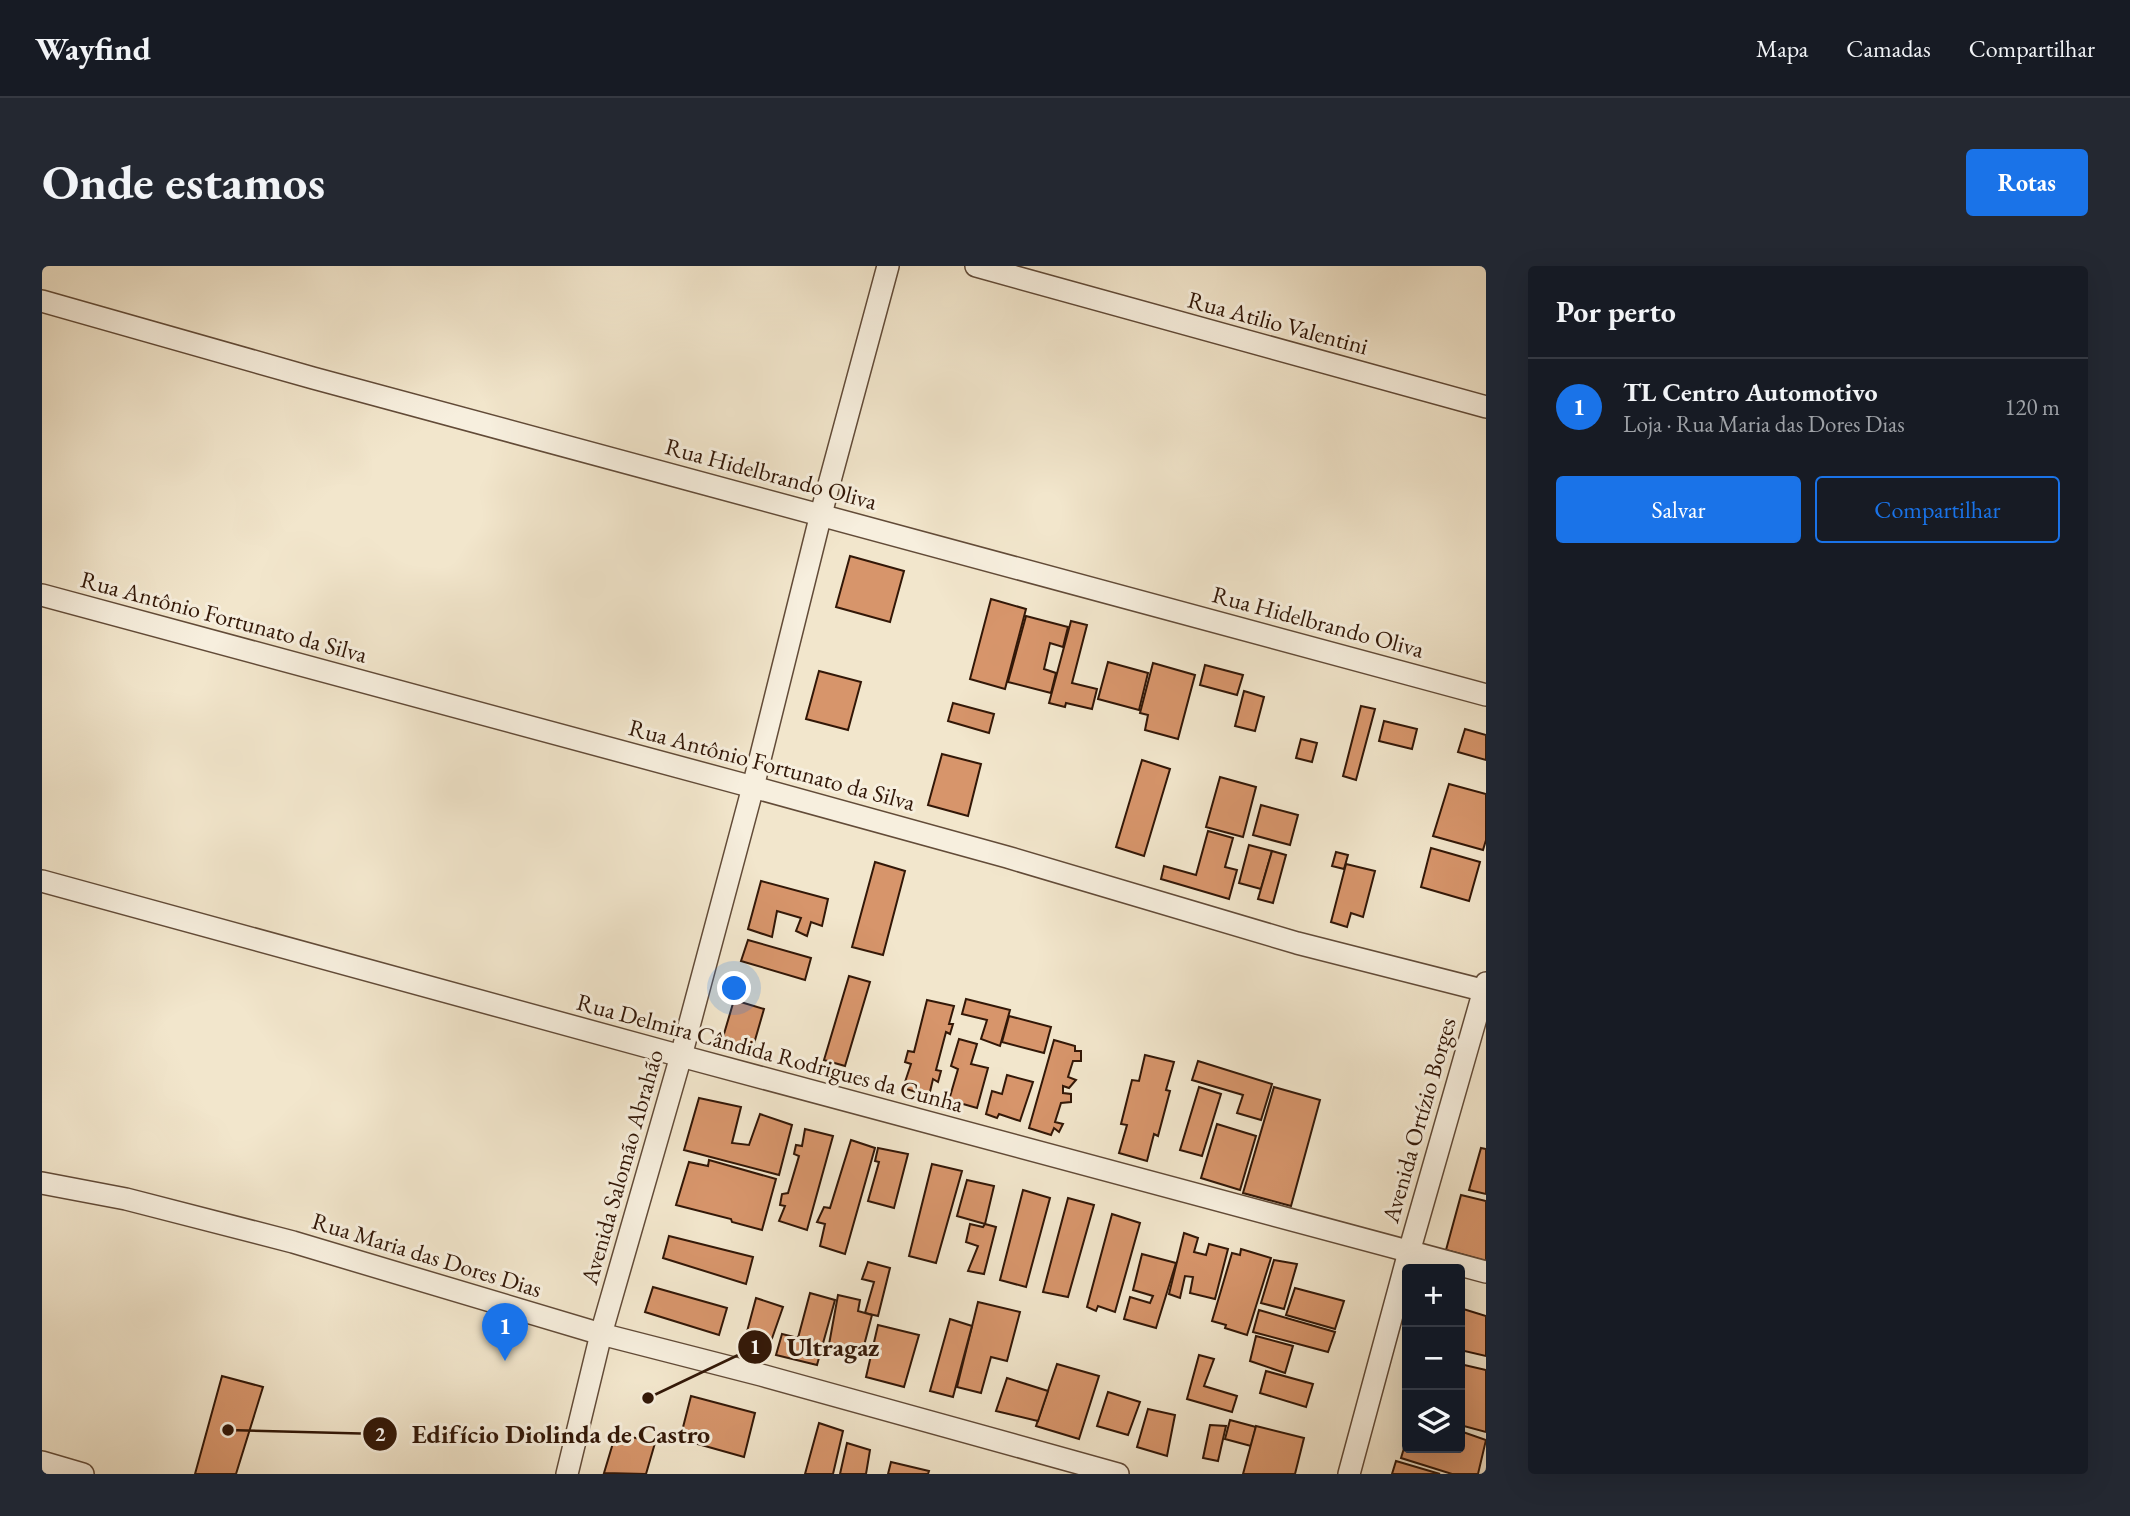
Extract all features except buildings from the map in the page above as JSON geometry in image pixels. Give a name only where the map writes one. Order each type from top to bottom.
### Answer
[{"type":"street","name":"Avenida Salomão Abrahão","points":[[567,1474],[601,1335],[681,1056],[753,787],[821,514],[888,266]]},
{"type":"street","name":"Rua Atilio Valentini","points":[[976,266],[1486,407]]},
{"type":"street","name":"Rua Hidelbrando Oliva","points":[[42,301],[313,378],[1486,695]]},
{"type":"street","name":"Rua Antônio Fortunato da Silva","points":[[42,595],[1007,857],[1297,943],[1485,988]]},
{"type":"street","name":"Rua Delmira Cândida Rodrigues da Cunha","points":[[42,881],[1486,1272]]},
{"type":"street","name":"Avenida Ortízio Borges","points":[[1349,1474],[1485,988]]},
{"type":"street","name":"Rua Maria das Dores Dias","points":[[42,1183],[126,1199],[293,1242],[601,1335],[761,1375],[1118,1474]]},
{"type":"street","points":[[42,1462],[83,1474]]},
{"type":"place","name":"TL Centro Automotivo","points":[[505,1361]]},
{"type":"place","name":"Ultragaz","points":[[648,1398]]},
{"type":"place","name":"Edifício Diolinda de Castro","points":[[228,1430]]}]
